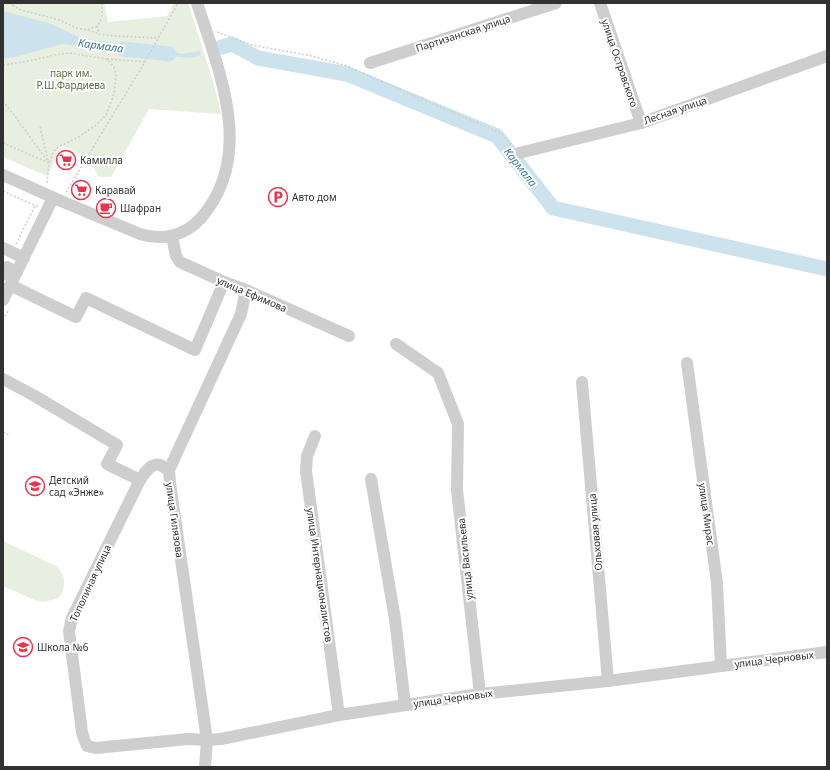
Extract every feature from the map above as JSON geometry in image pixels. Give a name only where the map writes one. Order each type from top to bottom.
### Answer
[{"type":"street","points":[[3,175],[57,200],[140,234],[153,237],[172,236],[187,230],[197,223],[215,200],[222,184],[230,149],[230,131],[227,108],[210,32],[197,3]]},
{"type":"street","name":"Партизанская улица","points":[[370,63],[556,3]]},
{"type":"street","name":"улица Островского","points":[[600,3],[641,122]]},
{"type":"street","name":"Лесная улица","points":[[519,153],[641,122],[827,56]]},
{"type":"street","points":[[6,304],[10,285],[47,212],[57,200]]},
{"type":"street","name":"улица Ефимова","points":[[172,236],[176,256],[180,262],[349,336]]},
{"type":"street","points":[[7,250],[24,258]]},
{"type":"street","points":[[3,275],[7,267],[17,272]]},
{"type":"street","points":[[10,285],[76,317],[86,298],[194,350],[224,282]]},
{"type":"street","name":"улица Гилязова","points":[[205,767],[207,740],[169,470],[241,314],[246,290]]},
{"type":"street","name":"улица Васильева","points":[[396,344],[438,373],[458,424],[457,490],[480,694]]},
{"type":"street","name":"улица Мирас","points":[[687,363],[717,583],[721,666]]},
{"type":"street","points":[[3,379],[117,445],[107,464],[140,480]]},
{"type":"street","name":"Ольховая улица","points":[[582,382],[608,681]]},
{"type":"street","name":"улица Интернационалистов","points":[[315,436],[307,456],[306,471],[339,714]]},
{"type":"street","name":"Тополиная улица","points":[[84,740],[69,631],[72,618],[140,480],[149,468],[156,465],[160,465],[169,470]]},
{"type":"street","points":[[371,479],[395,619],[405,705]]},
{"type":"street","name":"улица Черновых","points":[[84,740],[88,746],[96,748],[188,738],[207,740],[221,739],[339,714],[480,694],[608,681],[827,652]]},
{"type":"path","points":[[9,3],[20,10],[60,20],[76,28],[99,34],[159,38]]},
{"type":"path","points":[[87,30],[97,26],[100,22],[102,15],[102,3]]},
{"type":"path","points":[[57,200],[66,192],[145,62],[178,3]]},
{"type":"path","points":[[97,26],[99,34]]},
{"type":"path","points":[[210,32],[252,45],[312,56],[347,66],[502,134],[519,153]]},
{"type":"path","points":[[3,65],[29,62],[68,53],[107,59],[145,62]]},
{"type":"path","points":[[47,184],[49,163],[54,151],[96,126],[106,115],[114,94],[116,75],[114,67],[107,59]]},
{"type":"path","points":[[3,101],[49,163]]},
{"type":"path","points":[[40,127],[49,163]]},
{"type":"path","points":[[3,143],[49,163]]},
{"type":"path","points":[[3,191],[47,212]]},
{"type":"path","points":[[7,250],[35,206]]},
{"type":"path","points":[[3,320],[6,304]]},
{"type":"path","points":[[3,432],[9,435]]},
{"type":"green space","name":"парк им. Р.Ш.Фардиева","points":[[3,3],[104,3],[108,22],[167,16],[174,3],[188,3],[213,81],[221,114],[149,109],[111,177],[99,177],[91,159],[62,145],[47,176],[3,157]]},
{"type":"green space","points":[[3,541],[58,567],[64,578],[64,584],[63,592],[58,598],[44,602],[37,601],[3,586]]},
{"type":"water","points":[[3,11],[52,24],[81,38],[182,54],[200,51],[201,55],[189,58],[149,54],[144,49],[139,53],[119,52],[62,44],[19,56],[3,58]]},
{"type":"waterway","name":"Кармала","points":[[222,47],[232,44],[258,58],[347,74],[497,136],[553,208],[827,269]]},
{"type":"waterway","name":"Кармала","points":[[123,49],[169,54]]},
{"type":"place","name":"Камилла","points":[[66,160]]},
{"type":"place","name":"Каравай","points":[[81,190]]},
{"type":"place","name":"Авто дом","points":[[278,197]]},
{"type":"place","name":"Шафран","points":[[106,208]]},
{"type":"place","name":"Детский сад «Энже»","points":[[35,486]]},
{"type":"place","name":"Школа №6","points":[[23,647]]}]
